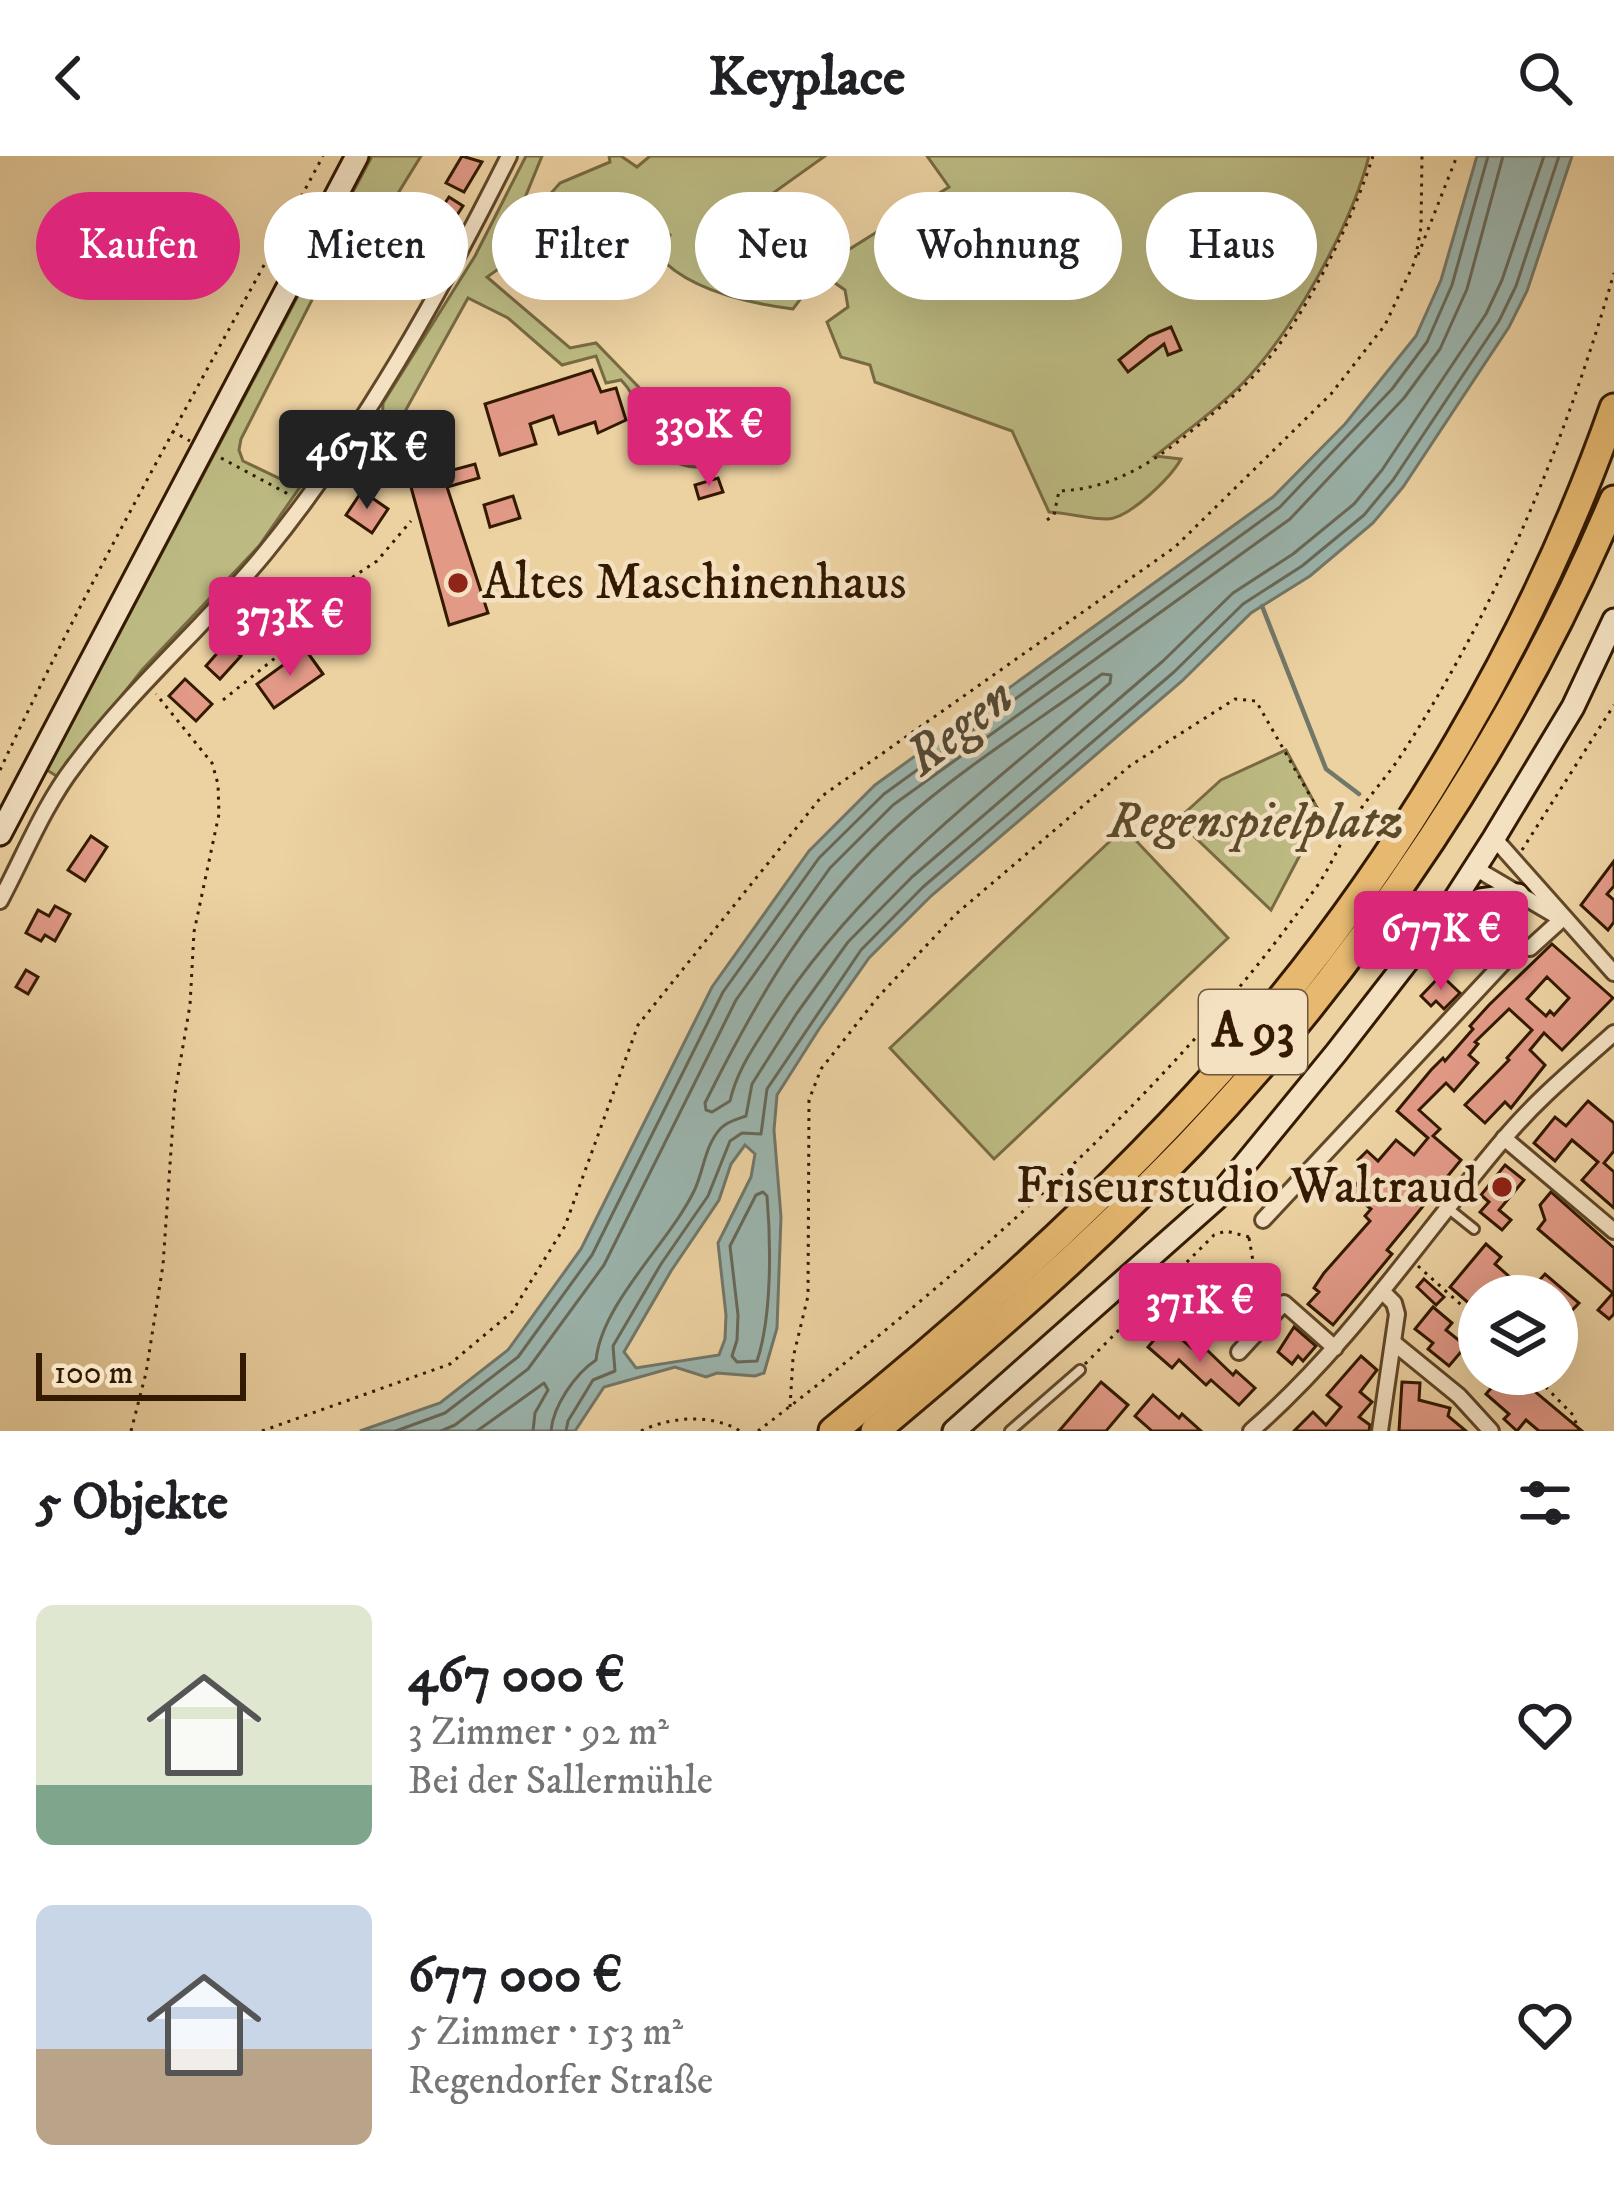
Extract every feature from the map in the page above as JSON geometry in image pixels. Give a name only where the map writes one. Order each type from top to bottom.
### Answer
[{"type":"highway","name":"A 93","points":[[833,1431],[1047,1245],[1170,1125],[1246,1040],[1331,933],[1462,733],[1561,542],[1614,408]]},
{"type":"highway","name":"A 93","points":[[875,1431],[1104,1230],[1266,1058],[1339,966],[1487,748],[1550,640],[1614,500]]},
{"type":"street","points":[[0,834],[357,156]]},
{"type":"street","points":[[0,901],[76,764],[304,503],[370,404],[509,156]]},
{"type":"street","points":[[954,1431],[1218,1197],[1406,965],[1475,868],[1573,707],[1614,620]]},
{"type":"street","points":[[1494,838],[1614,973]]},
{"type":"street","points":[[1475,868],[1562,919]]},
{"type":"street","points":[[1406,965],[1480,900],[1517,895]]},
{"type":"street","points":[[1263,1220],[1517,948],[1530,948],[1562,919]]},
{"type":"street","points":[[1251,1431],[1335,1348],[1504,1138],[1614,1033]]},
{"type":"street","points":[[1504,1138],[1614,1231]]},
{"type":"street","points":[[1380,1431],[1397,1314],[1383,1292]]},
{"type":"street","points":[[1239,1352],[1284,1303],[1335,1348]]},
{"type":"street","points":[[1394,1343],[1459,1396],[1491,1431]]},
{"type":"lane","points":[[1448,1208],[1474,1229]]},
{"type":"lane","points":[[1010,1431],[1080,1370]]},
{"type":"path","points":[[0,770],[170,430],[323,156]]},
{"type":"path","points":[[1048,520],[1054,515],[1060,491],[1089,490],[1131,474],[1213,414],[1260,369],[1282,341],[1343,232],[1373,156]]},
{"type":"path","points":[[1415,261],[1421,227],[1422,156]]},
{"type":"path","points":[[262,1431],[450,1364],[512,1312],[565,1226],[638,1025],[822,796],[1191,532],[1331,394],[1401,298],[1457,156]]},
{"type":"path","points":[[758,1431],[919,1303],[1118,1120],[1244,980],[1316,888],[1351,825],[1436,696],[1519,540],[1596,336],[1614,272]]},
{"type":"path","points":[[170,430],[194,443]]},
{"type":"path","points":[[215,454],[304,503]]},
{"type":"path","points":[[223,700],[285,650],[323,597],[377,561],[411,521]]},
{"type":"path","points":[[131,1431],[146,1373],[163,1265],[194,932],[219,814],[212,763],[148,684]]},
{"type":"path","points":[[790,1407],[793,1358],[808,1296],[808,1100],[821,1069],[878,997],[956,914],[1131,765],[1235,699],[1256,701],[1321,815],[1344,843]]},
{"type":"path","points":[[1520,855],[1614,705]]},
{"type":"path","points":[[1351,825],[1374,841]]},
{"type":"path","points":[[1483,913],[1517,948]]},
{"type":"path","points":[[1263,1220],[1249,1237],[1253,1261],[1284,1303]]},
{"type":"path","points":[[1080,1370],[1214,1234],[1226,1231],[1249,1237]]},
{"type":"path","points":[[1411,1259],[1458,1303]]},
{"type":"path","points":[[1553,1395],[1573,1415],[1579,1431]]},
{"type":"path","points":[[640,1431],[664,1420],[703,1420],[740,1431]]},
{"type":"green space","points":[[372,156],[421,156],[399,192],[353,192]]},
{"type":"green space","points":[[526,156],[542,156],[527,192],[508,192]]},
{"type":"green space","points":[[609,156],[621,156],[637,167],[650,156],[825,156],[775,192],[695,192],[695,282],[671,267],[671,192],[552,192],[560,183],[610,162]]},
{"type":"green space","points":[[927,156],[1369,156],[1349,214],[1317,276],[1317,192],[1146,192],[1146,300],[1303,300],[1261,362],[1232,394],[1155,456],[1181,459],[1168,476],[1137,505],[1107,519],[1049,512],[1012,431],[875,382],[870,365],[841,357],[827,322],[848,307],[850,249],[874,234],[874,300],[1122,300],[1122,192],[941,192],[949,187]]},
{"type":"green space","points":[[492,223],[492,273],[487,277],[492,281],[492,300],[514,300],[570,348],[596,343],[712,463],[679,464],[657,449],[627,387],[621,380],[606,383],[596,356],[562,365],[508,318],[468,298],[468,267]]},
{"type":"green space","points":[[296,300],[312,300],[239,450],[243,461],[289,483],[314,467],[259,546],[142,670],[58,777],[47,770]]},
{"type":"green space","points":[[447,300],[467,300],[393,433],[382,430],[383,403]]},
{"type":"green space","points":[[747,300],[800,300],[793,309]]},
{"type":"green space","name":"Regenspielplatz","points":[[1286,750],[1321,815],[1271,910],[1177,820],[1221,780]]},
{"type":"green space","points":[[1124,828],[1228,938],[994,1159],[890,1048]]},
{"type":"water","name":"Regen","points":[[1477,156],[1572,156],[1527,291],[1509,327],[1403,487],[1373,523],[1310,576],[1251,613],[1182,681],[931,896],[869,958],[819,1029],[777,1095],[774,1130],[781,1217],[777,1328],[764,1373],[706,1377],[675,1367],[604,1387],[575,1431],[360,1431],[440,1403],[508,1350],[581,1249],[712,987],[809,851],[875,785],[1273,497],[1345,424],[1416,336],[1441,280]],"holes":[[[745,1145],[755,1154],[751,1177],[718,1243],[726,1315],[719,1355],[636,1368],[624,1352],[719,1200],[731,1164]]]},
{"type":"building","points":[[462,156],[482,162],[464,192],[446,183]]},
{"type":"building","points":[[1171,327],[1181,350],[1168,355],[1164,344],[1128,372],[1119,360],[1149,336]]},
{"type":"building","points":[[592,370],[601,392],[616,388],[626,420],[598,433],[595,422],[559,434],[553,416],[530,424],[536,444],[500,455],[485,404]]},
{"type":"building","points":[[423,464],[427,477],[475,464],[479,478],[447,487],[488,613],[449,625],[406,469]]},
{"type":"building","points":[[718,478],[723,492],[699,499],[695,485]]},
{"type":"building","points":[[362,491],[388,509],[372,533],[346,515]]},
{"type":"building","points":[[513,496],[520,518],[490,527],[484,505]]},
{"type":"building","points":[[226,643],[241,656],[220,679],[206,666]]},
{"type":"building","points":[[305,649],[323,674],[274,708],[257,684]]},
{"type":"building","points":[[185,679],[212,704],[196,721],[169,696]]},
{"type":"building","points":[[91,836],[107,847],[85,881],[68,870]]},
{"type":"building","points":[[1614,861],[1614,886],[1607,894],[1614,900],[1614,922],[1608,930],[1581,905]]},
{"type":"building","points":[[55,906],[70,914],[55,941],[45,935],[41,941],[26,933],[38,910],[49,916]]},
{"type":"building","points":[[1552,944],[1613,998],[1562,1050],[1544,1033],[1530,1050],[1545,1065],[1511,1108],[1505,1102],[1485,1123],[1465,1105],[1532,1030],[1509,1009],[1475,1042],[1469,1055],[1478,1063],[1454,1091],[1446,1083],[1419,1110],[1440,1129],[1433,1136],[1461,1160],[1333,1325],[1308,1304],[1319,1292],[1314,1288],[1324,1273],[1370,1221],[1365,1216],[1371,1209],[1350,1192],[1369,1170],[1358,1160],[1367,1151],[1378,1161],[1396,1140],[1414,1155],[1428,1138],[1397,1111],[1473,1029],[1470,1026]],"holes":[[[1547,977],[1569,998],[1554,1015],[1550,1011],[1546,1016],[1527,999]]]},
{"type":"building","points":[[26,970],[38,977],[28,994],[16,987]]},
{"type":"building","points":[[1441,975],[1460,993],[1444,1009],[1436,1001],[1431,1006],[1421,996]]},
{"type":"building","points":[[1588,1101],[1614,1123],[1614,1151],[1604,1163],[1614,1172],[1614,1208],[1582,1180],[1598,1162],[1572,1140],[1555,1161],[1534,1143],[1555,1117],[1566,1126]]},
{"type":"building","name":"Friseurstudio Waltraud","points":[[1505,1165],[1524,1180],[1499,1210],[1511,1220],[1502,1230],[1480,1212],[1489,1202],[1481,1195]]},
{"type":"building","points":[[1551,1192],[1614,1248],[1614,1314],[1609,1319],[1598,1310],[1613,1293],[1538,1229],[1545,1220],[1540,1205]]},
{"type":"building","points":[[1486,1244],[1501,1257],[1495,1264],[1508,1275],[1460,1275]]},
{"type":"building","points":[[1424,1279],[1444,1297],[1436,1305],[1417,1287]]},
{"type":"building","points":[[1234,1300],[1255,1318],[1239,1335],[1219,1318]]},
{"type":"building","points":[[1433,1307],[1452,1323],[1446,1330],[1458,1340],[1458,1355],[1449,1366],[1428,1349],[1433,1343],[1415,1329]]},
{"type":"building","points":[[1166,1326],[1201,1356],[1207,1350],[1255,1388],[1239,1405],[1211,1380],[1206,1385],[1179,1360],[1172,1368],[1148,1347]]},
{"type":"building","points":[[1294,1327],[1316,1346],[1303,1361],[1298,1356],[1292,1364],[1278,1352]]},
{"type":"building","points":[[1361,1356],[1377,1370],[1360,1392],[1372,1402],[1359,1417],[1370,1425],[1369,1431],[1294,1431],[1313,1412],[1326,1425],[1341,1407],[1327,1395]]},
{"type":"building","points":[[1101,1382],[1128,1405],[1106,1431],[1059,1431]]},
{"type":"building","points":[[1402,1382],[1420,1383],[1419,1400],[1450,1408],[1448,1416],[1466,1431],[1399,1431]]},
{"type":"building","points":[[1153,1395],[1201,1431],[1152,1431],[1135,1416]]},
{"type":"building","points":[[1487,1395],[1539,1395],[1582,1431],[1539,1431],[1526,1420],[1517,1431],[1504,1419],[1509,1414]]},
{"type":"waterway","points":[[1262,606],[1326,769],[1359,794]]},
{"type":"place","name":"Altes Maschinenhaus","points":[[458,583]]},
{"type":"place","name":"Friseurstudio Waltraud","points":[[1502,1187]]}]
